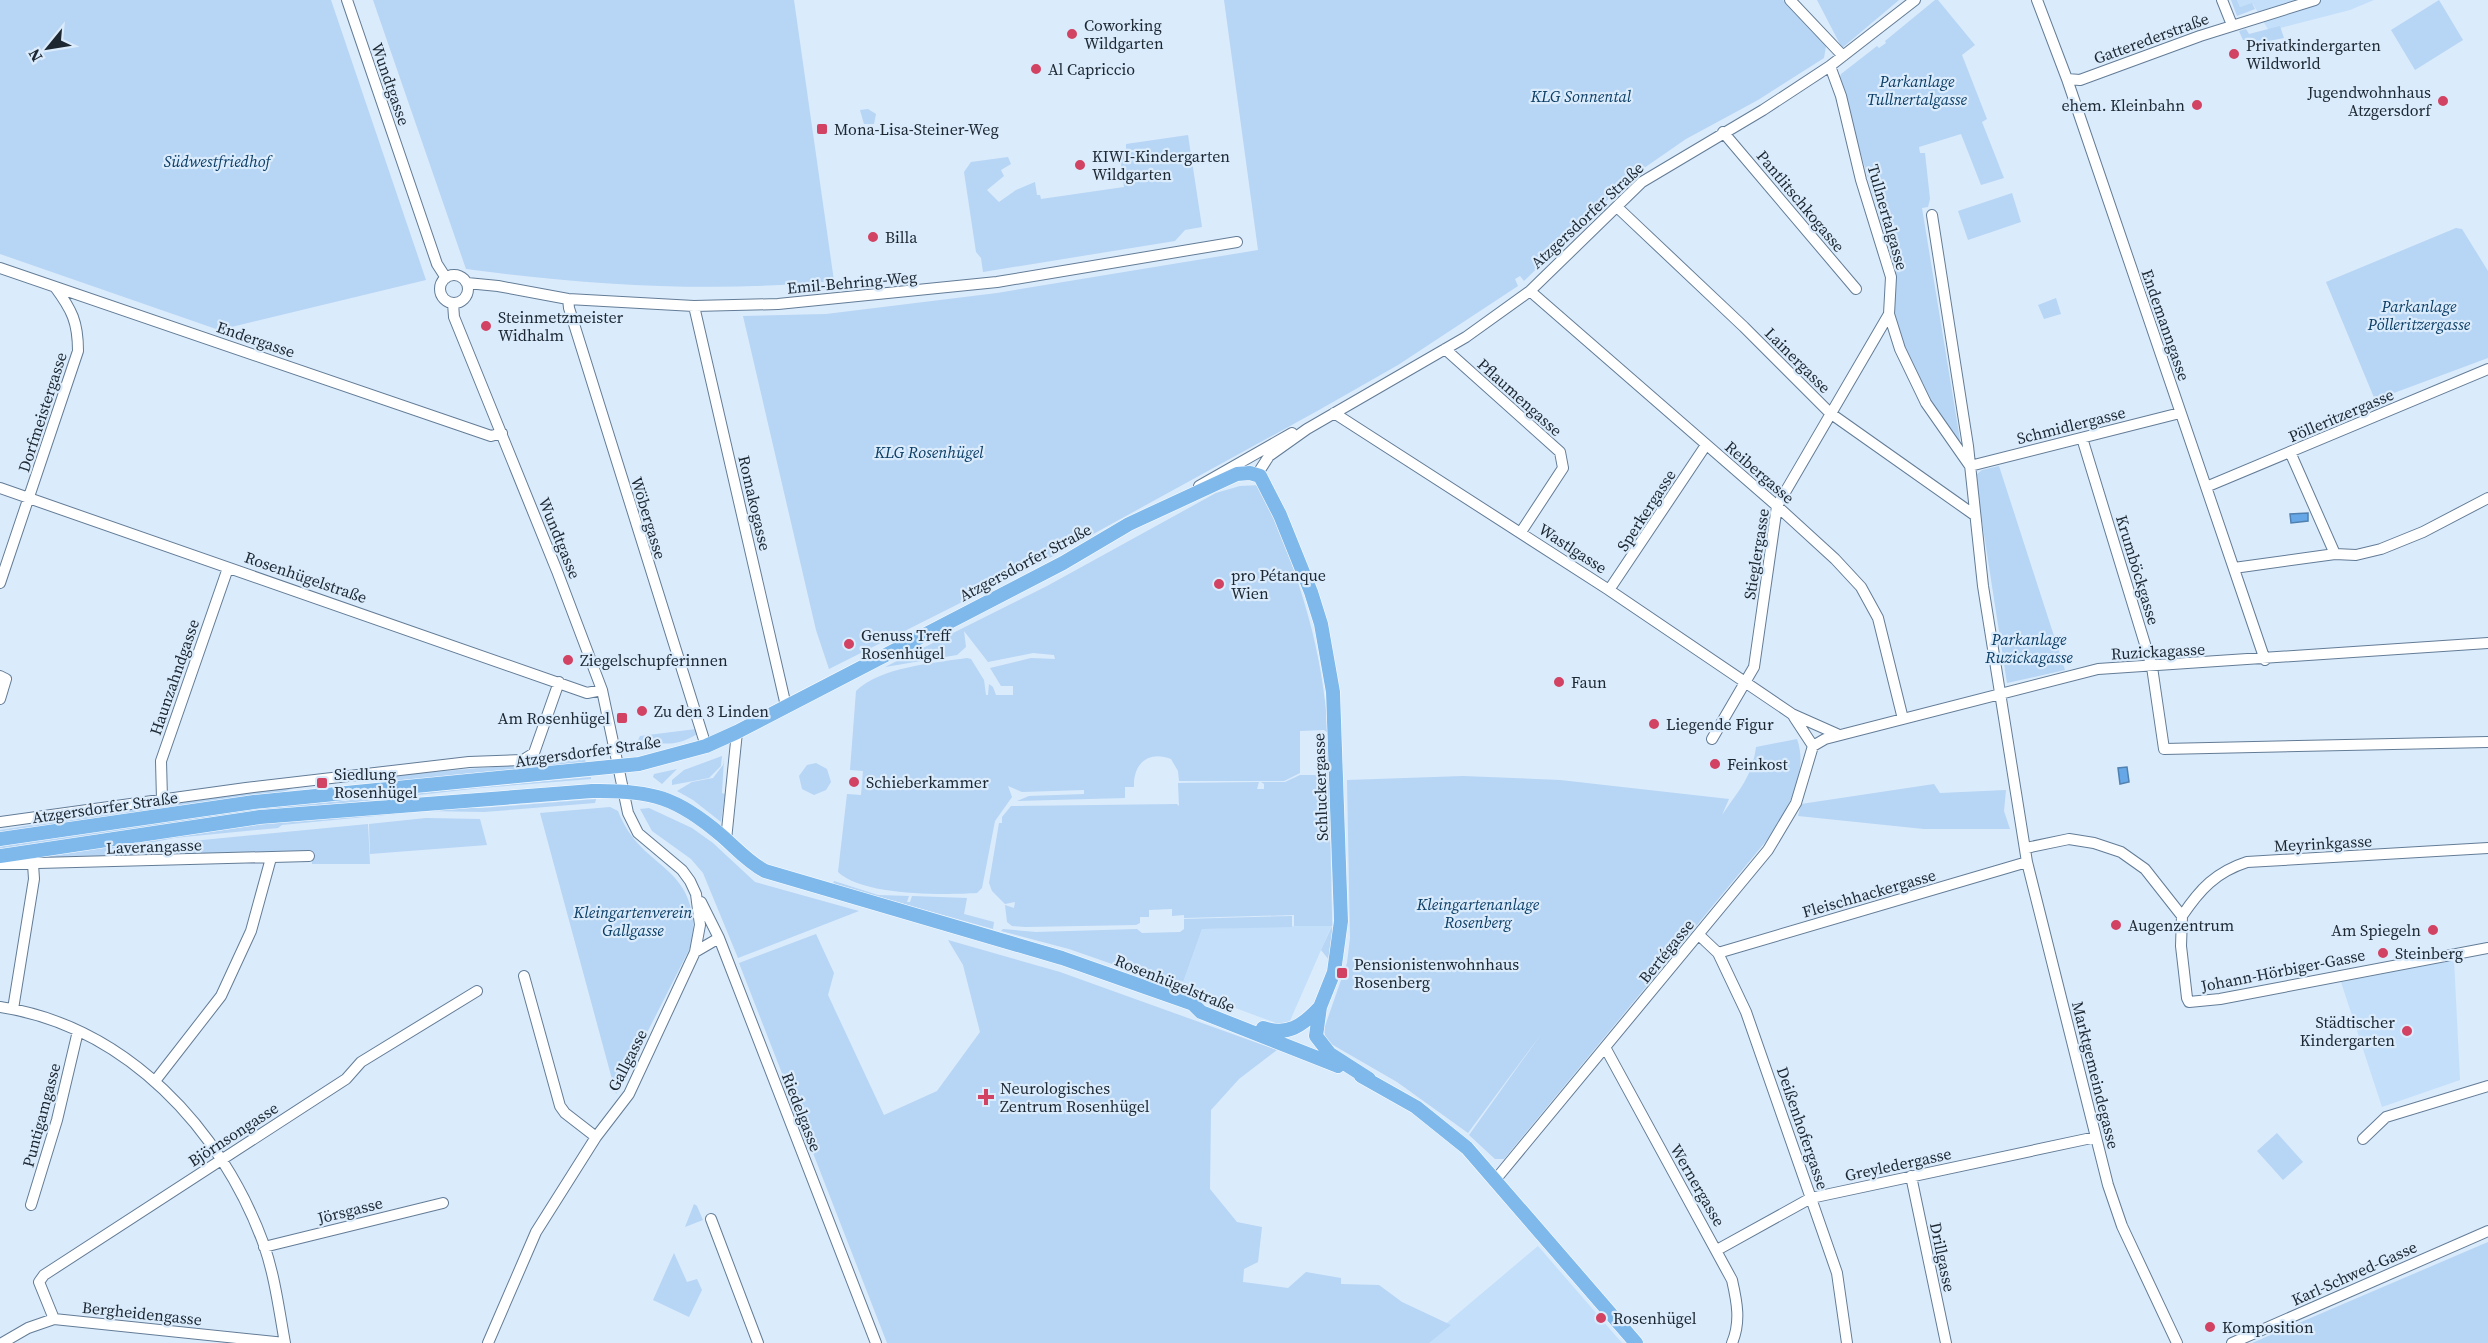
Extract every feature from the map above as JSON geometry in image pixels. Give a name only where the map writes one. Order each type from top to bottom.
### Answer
[{"type":"main road","name":"Atzgersdorfer Straße","points":[[0,839],[254,802],[662,760],[706,746],[737,732],[1063,563],[1122,528],[1193,493],[1238,474],[1250,473],[1260,476]]},
{"type":"main road","name":"Schluckergasse","points":[[1260,476],[1280,515],[1311,592],[1321,624],[1333,692],[1341,921],[1334,972],[1320,1007],[1316,1036],[1320,1045],[1330,1054],[1369,1079]]},
{"type":"main road","name":"Atzgersdorfer Straße","points":[[0,856],[260,817],[621,790]]},
{"type":"main road","name":"Rosenhügelstraße","points":[[621,790],[662,797],[694,813],[751,863],[786,879],[1062,958],[1193,1005],[1201,1012],[1369,1079],[1416,1107],[1456,1138],[1496,1179],[1636,1343]]},
{"type":"main road","points":[[1193,1005],[1275,1032],[1296,1028],[1320,1007]]},
{"type":"street","name":"Wundtgasse","points":[[347,0],[438,264],[446,278]]},
{"type":"street","points":[[1790,0],[1843,56]]},
{"type":"street","name":"Atzgersdorfer Straße","points":[[1260,476],[1260,470],[1269,456],[1307,429],[1445,349],[1530,291],[1642,182],[1830,66],[1915,0]]},
{"type":"street","name":"Endemanngasse","points":[[2037,0],[2067,78],[2265,660]]},
{"type":"street","points":[[2222,0],[2232,25]]},
{"type":"street","name":"Gatterederstraße","points":[[2067,78],[2080,80],[2232,25],[2245,23],[2315,0]]},
{"type":"street","name":"Tullnertalgasse","points":[[1830,66],[1841,96],[1861,180],[1891,277],[1889,314],[1900,349],[1926,403],[1970,466]]},
{"type":"street","name":"Pantlitschkogasse","points":[[1723,132],[1856,289]]},
{"type":"street","name":"Lainergasse","points":[[1617,207],[1744,327],[1830,413],[1973,514]]},
{"type":"street","points":[[1932,215],[1970,466],[1973,514],[1999,692]]},
{"type":"street","name":"Emil-Behring-Weg","points":[[467,283],[568,298],[694,306],[789,303],[979,284],[1237,242]]},
{"type":"street","name":"Endergasse","points":[[0,268],[490,436],[502,434]]},
{"type":"street","points":[[456,275],[467,283],[466,297],[453,303],[444,299],[441,290],[446,278],[456,275]]},
{"type":"street","name":"Dorfmeistergasse","points":[[0,583],[78,351],[78,334],[73,311],[55,287]]},
{"type":"street","name":"Reibergasse","points":[[1530,291],[1777,506],[1835,559],[1861,587],[1878,618],[1903,719]]},
{"type":"street","name":"Wöbergasse","points":[[568,298],[572,320],[706,746]]},
{"type":"street","name":"Wundtgasse","points":[[453,303],[454,317],[602,690],[621,790]]},
{"type":"street","name":"Romakogasse","points":[[694,306],[786,706]]},
{"type":"street","name":"Stieglergasse","points":[[1712,739],[1747,683],[1754,667],[1777,506],[1889,314]]},
{"type":"street","name":"Pflaumengasse","points":[[1445,349],[1560,452],[1563,468],[1521,532]]},
{"type":"street","name":"Pölleritzergasse","points":[[2206,487],[2488,369]]},
{"type":"street","name":"Wastlgasse","points":[[1334,413],[1610,590],[1792,714],[1837,734]]},
{"type":"street","name":"Schmidlergasse","points":[[1970,466],[2180,413]]},
{"type":"street","name":"Atzgersdorfer Straße","points":[[1193,493],[1202,484],[1257,452],[1292,433],[1307,429]]},
{"type":"street","name":"Krumböckgasse","points":[[2082,438],[2152,667],[2163,749],[2488,742]]},
{"type":"street","name":"Sperkergasse","points":[[1610,590],[1706,445]]},
{"type":"street","points":[[2290,452],[2335,554]]},
{"type":"street","name":"Rosenhügelstraße","points":[[0,488],[587,693],[602,690]]},
{"type":"street","points":[[2234,568],[2335,554],[2356,555],[2423,532],[2488,498]]},
{"type":"street","name":"Haunzahndgasse","points":[[162,799],[161,760],[228,568]]},
{"type":"street","name":"Ruzickagasse","points":[[1837,734],[2098,669],[2265,660],[2488,643]]},
{"type":"street","points":[[0,676],[6,679],[0,699]]},
{"type":"street","name":"Atzgersdorfer Straße","points":[[0,822],[162,799],[469,762],[523,760],[534,753],[559,682]]},
{"type":"street","name":"Marktgemeindegasse","points":[[1999,692],[2027,862],[2096,1137],[2122,1226],[2178,1343]]},
{"type":"street","name":"Wastlgasse","points":[[1792,714],[1808,742],[1813,746]]},
{"type":"street","points":[[726,840],[737,732]]},
{"type":"street","points":[[1813,746],[1837,734]]},
{"type":"street","name":"Bertégasse","points":[[1496,1179],[1606,1049],[1768,850],[1785,826],[1803,783],[1813,746]]},
{"type":"street","name":"Gallgasse","points":[[488,1343],[536,1232],[596,1137],[629,1094],[695,952],[700,925],[696,894],[682,870],[638,833],[621,790]]},
{"type":"street","points":[[2026,848],[2069,838],[2109,846],[2145,869],[2182,916]]},
{"type":"street","name":"Meyrinkgasse","points":[[2182,916],[2210,880],[2226,869],[2247,862],[2488,848]]},
{"type":"street","name":"Laverangasse","points":[[0,864],[309,856]]},
{"type":"street","points":[[154,1081],[221,996],[251,931],[271,858]]},
{"type":"street","name":"Fleischhackergasse","points":[[1718,953],[2027,862]]},
{"type":"street","points":[[13,1009],[34,879],[33,864]]},
{"type":"street","name":"Riedelgasse","points":[[696,894],[719,938],[876,1343]]},
{"type":"street","name":"Johann-Hörbiger-Gasse","points":[[2182,916],[2182,967],[2189,1002],[2220,999],[2488,948]]},
{"type":"street","name":"Deißenhofergasse","points":[[1699,935],[1718,953],[1743,1001],[1837,1273],[1847,1343]]},
{"type":"street","points":[[695,952],[719,938]]},
{"type":"street","points":[[524,976],[560,1106],[565,1113],[596,1137]]},
{"type":"street","name":"Björnsongasse","points":[[54,1320],[39,1282],[44,1275],[346,1079],[361,1062],[477,991]]},
{"type":"street","points":[[0,1007],[13,1009],[78,1031],[106,1045],[154,1081],[189,1116],[221,1159],[245,1199],[264,1247],[275,1284],[285,1343]]},
{"type":"street","name":"Puntigamgasse","points":[[31,1205],[57,1120],[78,1031]]},
{"type":"street","name":"Wernergasse","points":[[1606,1049],[1732,1280],[1738,1306],[1737,1331],[1732,1343]]},
{"type":"street","points":[[2363,1139],[2386,1117],[2488,1086]]},
{"type":"street","name":"Greyledergasse","points":[[1717,1250],[1811,1198],[2096,1137]]},
{"type":"street","name":"Drillgasse","points":[[1911,1176],[1946,1343]]},
{"type":"street","name":"Jörsgasse","points":[[264,1247],[443,1203]]},
{"type":"street","points":[[711,1219],[758,1343]]},
{"type":"street","name":"Karl-Schwed-Gasse","points":[[2232,1343],[2488,1231]]},
{"type":"street","name":"Bergheidengasse","points":[[2,1343],[28,1328],[54,1320],[285,1343]]},
{"type":"shaded area","points":[[2237,0],[2374,0],[2350,10],[2269,31],[2253,4],[2240,7]]},
{"type":"shaded area","points":[[1332,925],[1289,1023],[1276,1023],[1181,988],[1202,929]]},
{"type":"shaded area","name":"Städtischer Kindergarten","points":[[2454,960],[2460,1080],[2382,1107],[2341,982]]},
{"type":"shaded area","points":[[1538,1246],[1622,1343],[1423,1343]]},
{"type":"green space","name":"Südwestfriedhof","points":[[0,0],[331,0],[426,280],[219,330],[0,254]]},
{"type":"green space","points":[[373,0],[794,0],[834,281],[788,285],[650,286],[466,269]]},
{"type":"green space","name":"KLG Rosenhügel","points":[[1224,0],[1783,0],[1826,46],[1824,58],[1758,100],[1686,139],[1631,177],[1524,281],[1520,276],[1515,279],[1518,286],[1398,365],[1044,561],[829,669],[816,630],[743,316],[826,314],[997,293],[1258,250]]},
{"type":"green space","points":[[1817,0],[1899,0],[1842,48]]},
{"type":"green space","name":"Parkanlage Tullnertalgasse","points":[[1935,0],[1938,0],[1975,45],[1962,55],[1987,119],[1982,122],[2004,178],[1981,185],[1961,134],[1919,147],[1920,153],[1925,153],[1930,199],[1928,207],[1922,208],[1962,452],[1933,409],[1904,350],[1895,317],[1894,266],[1839,80],[1841,74],[1877,46],[1879,48],[1886,43],[1885,41]]},
{"type":"green space","points":[[2231,0],[2237,0],[2240,7],[2252,3],[2255,9],[2237,16]]},
{"type":"green space","points":[[2439,0],[2463,40],[2415,70],[2391,30]]},
{"type":"green space","points":[[2280,26],[2284,38],[2269,41],[2243,40],[2239,31],[2246,29],[2249,34]]},
{"type":"green space","points":[[868,109],[876,114],[874,124],[864,124],[860,110]]},
{"type":"green space","points":[[1188,135],[1202,227],[1185,230],[1175,241],[983,272],[981,258],[976,252],[964,172],[971,162],[1008,157],[1011,164],[1001,170],[1004,176],[987,190],[999,202],[1016,190],[1035,182],[1037,195],[1040,195],[1041,199],[1124,187],[1120,156],[1131,155],[1131,152],[1145,152],[1126,149],[1126,144]]},
{"type":"green space","points":[[2012,193],[2021,222],[1968,240],[1958,211]]},
{"type":"green space","name":"Parkanlage Pölleritzergasse","points":[[2456,228],[2462,229],[2488,271],[2488,358],[2375,400],[2326,282]]},
{"type":"green space","points":[[2056,298],[2061,314],[2044,319],[2038,305]]},
{"type":"green space","name":"Parkanlage Ruzickagasse","points":[[1999,466],[2065,670],[2007,683],[1975,476],[1982,470]]},
{"type":"green space","points":[[1261,485],[1305,606],[1320,667],[1325,699],[1328,733],[1324,730],[1300,731],[1300,773],[1284,781],[1179,781],[1178,771],[1171,759],[1155,756],[1139,766],[1134,779],[1134,787],[1125,787],[1125,798],[1017,801],[1029,796],[1084,794],[1084,790],[1022,792],[1008,786],[1012,797],[995,821],[982,888],[977,893],[925,894],[884,890],[865,886],[838,872],[847,794],[861,795],[863,771],[850,770],[856,691],[866,683],[893,671],[967,658],[971,659],[984,680],[986,695],[988,695],[989,684],[996,695],[1013,695],[1013,686],[1001,686],[990,668],[1031,658],[1055,659],[1054,655],[1033,653],[988,662],[964,631],[966,647],[957,655],[885,667],[1047,586],[1216,493],[1240,486]]},
{"type":"green space","points":[[696,729],[697,734],[680,742],[636,744],[640,736]]},
{"type":"green space","name":"Kleingartenanlage Rosenberg","points":[[1797,739],[1800,751],[1799,777],[1790,801],[1771,835],[1504,1159],[1495,1159],[1469,1135],[1542,1033],[1468,1133],[1397,1082],[1326,1041],[1324,1029],[1347,963],[1350,938],[1347,780],[1463,776],[1560,780],[1729,799],[1722,815],[1748,776],[1756,747]]},
{"type":"green space","points":[[1325,742],[1328,743],[1333,956],[1329,960],[1321,950],[1332,926],[1294,926],[1294,915],[1184,918],[1184,915],[1172,916],[1172,909],[1149,910],[1149,917],[1140,917],[1140,923],[1136,925],[1025,927],[1012,926],[1007,922],[1005,905],[1014,908],[1015,902],[1005,904],[992,891],[989,883],[999,823],[1002,823],[1002,817],[1011,806],[1177,804],[1179,806],[1178,783],[1259,782],[1257,789],[1264,789],[1264,784],[1261,782],[1285,782],[1300,775],[1326,775]]},
{"type":"green space","points":[[582,754],[588,766],[414,780],[357,781],[394,775],[521,765],[538,758]]},
{"type":"green space","points":[[722,756],[721,766],[709,778],[672,785],[672,780],[684,770]]},
{"type":"green space","points":[[724,758],[722,793],[725,794],[721,822],[693,800],[677,791],[692,782],[713,778],[723,765]]},
{"type":"green space","points":[[816,763],[827,769],[831,782],[826,790],[814,795],[802,789],[799,776],[807,765]]},
{"type":"green space","points":[[677,769],[662,784],[653,777],[654,774]]},
{"type":"green space","points":[[591,777],[591,779],[481,788],[213,818],[0,851],[0,845],[211,813]]},
{"type":"green space","points":[[1934,784],[1940,793],[2006,790],[2004,811],[2010,829],[1924,829],[1798,816],[1801,804]]},
{"type":"green space","points":[[295,787],[279,794],[0,833],[0,830],[216,796]]},
{"type":"green space","points":[[596,799],[595,803],[484,812],[427,811],[282,825],[278,828],[174,838],[116,850],[109,857],[17,859],[279,821],[427,807],[482,808]]},
{"type":"green space","name":"Kleingartenverein Gallgasse","points":[[610,807],[618,811],[628,831],[640,846],[677,880],[686,895],[692,914],[694,940],[616,1094],[540,813]]},
{"type":"green space","points":[[649,808],[692,828],[713,843],[755,882],[859,911],[738,958],[703,873],[691,859],[652,831],[640,809]]},
{"type":"green space","points":[[426,818],[480,819],[487,845],[370,854],[369,824]]},
{"type":"green space","points":[[368,824],[370,864],[312,864],[312,855],[109,861],[115,854],[172,843]]},
{"type":"green space","points":[[834,881],[878,895],[909,896],[907,902],[910,902],[912,896],[967,898],[964,914],[994,922],[993,929],[833,884]]},
{"type":"green space","points":[[1292,916],[1292,927],[1202,929],[1181,988],[1069,949],[1001,931],[1003,929],[1036,932],[1137,929],[1142,933],[1180,932],[1184,929],[1184,919]]},
{"type":"green space","name":"Neurologisches Zentrum Rosenhügel","points":[[816,934],[834,973],[828,995],[884,1115],[937,1091],[980,1032],[963,965],[948,940],[1060,972],[1277,1050],[1239,1079],[1211,1110],[1210,1189],[1237,1222],[1262,1227],[1258,1262],[1244,1269],[1243,1282],[1288,1288],[1306,1272],[1341,1278],[1341,1284],[1379,1285],[1402,1302],[1451,1325],[1429,1343],[887,1343],[739,963]]},
{"type":"green space","points":[[2277,1133],[2303,1162],[2283,1180],[2257,1151]]},
{"type":"green space","points":[[694,1204],[703,1220],[685,1227]]},
{"type":"green space","points":[[2488,1242],[2488,1343],[2252,1343]]},
{"type":"green space","points":[[674,1253],[687,1282],[697,1279],[702,1290],[689,1317],[653,1300]]},
{"type":"water","points":[[2308,513],[2308,521],[2291,523],[2290,514]]},
{"type":"water","points":[[2127,767],[2129,782],[2120,784],[2118,768]]},
{"type":"place","name":"Coworking Wildgarten","points":[[1072,34]]},
{"type":"place","name":"Privatkindergarten Wildworld","points":[[2234,54]]},
{"type":"place","name":"Al Capriccio","points":[[1036,69]]},
{"type":"place","name":"Jugendwohnhaus Atzgersdorf","points":[[2443,101]]},
{"type":"place","name":"ehem. Kleinbahn","points":[[2197,105]]},
{"type":"place","name":"Mona-Lisa-Steiner-Weg","points":[[822,129]]},
{"type":"place","name":"KIWI-Kindergarten Wildgarten","points":[[1080,165]]},
{"type":"place","name":"Billa","points":[[873,237]]},
{"type":"place","name":"Steinmetzmeister Widhalm","points":[[486,326]]},
{"type":"place","name":"pro Pétanque Wien","points":[[1219,584]]},
{"type":"place","name":"Genuss Treff Rosenhügel","points":[[849,644]]},
{"type":"place","name":"Ziegelschupferinnen","points":[[568,660]]},
{"type":"place","name":"Faun","points":[[1559,682]]},
{"type":"place","name":"Zu den 3 Linden","points":[[642,711]]},
{"type":"place","name":"Am Rosenhügel","points":[[622,718]]},
{"type":"place","name":"Liegende Figur","points":[[1654,724]]},
{"type":"place","name":"Feinkost","points":[[1715,764]]},
{"type":"place","name":"Schieberkammer","points":[[854,782]]},
{"type":"place","name":"Siedlung Rosenhügel","points":[[322,783]]},
{"type":"place","name":"Augenzentrum","points":[[2116,925]]},
{"type":"place","name":"Am Spiegeln","points":[[2433,930]]},
{"type":"place","name":"Steinberg","points":[[2383,953]]},
{"type":"place","name":"Pensionistenwohnhaus Rosenberg","points":[[1342,973]]},
{"type":"place","name":"Städtischer Kindergarten","points":[[2407,1031]]},
{"type":"place","name":"Neurologisches Zentrum Rosenhügel","points":[[986,1097]]},
{"type":"place","name":"Rosenhügel","points":[[1601,1318]]},
{"type":"place","name":"Komposition","points":[[2210,1327]]},
{"type":"park label","name":"KLG Sonnental","points":[[1581,96]]}]
